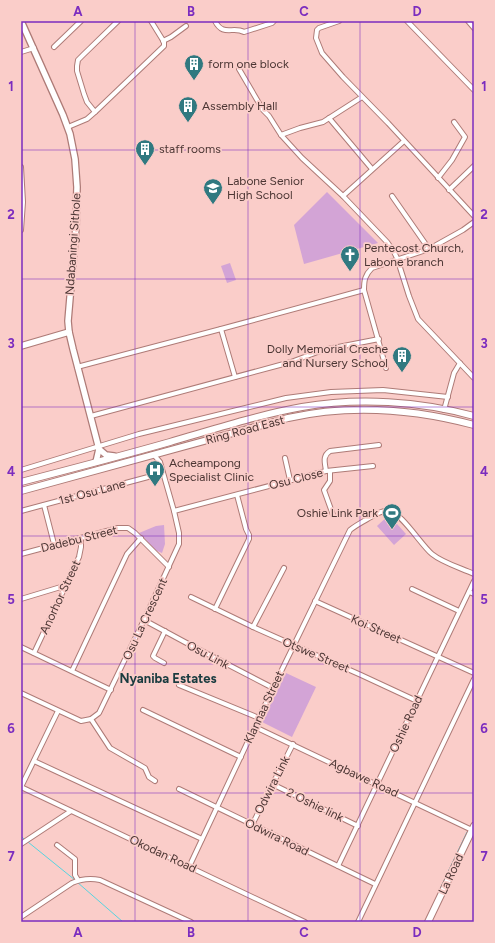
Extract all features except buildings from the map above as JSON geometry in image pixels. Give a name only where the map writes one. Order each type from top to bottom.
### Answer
[{"type":"main road","name":"Ring Road East","points":[[21,482],[268,415],[304,407],[340,402],[377,402],[415,405],[474,416]]},
{"type":"main road","points":[[377,402],[377,410]]},
{"type":"main road","name":"Ring Road East","points":[[21,491],[299,416],[340,411],[377,410],[419,413],[474,425]]},
{"type":"main road","name":"La Road","points":[[428,922],[473,828]]},
{"type":"street","name":"Ndabaningi Sithole","points":[[21,21],[68,127],[75,159],[77,187],[76,227],[68,308],[69,332],[98,448],[96,462]]},
{"type":"street","points":[[54,47],[81,21]]},
{"type":"street","points":[[95,112],[87,102],[76,66],[78,60],[118,21]]},
{"type":"street","points":[[68,127],[87,119],[164,46],[165,44],[151,21]]},
{"type":"street","points":[[215,21],[221,29],[244,32],[274,21]]},
{"type":"street","points":[[340,21],[319,28],[316,33],[316,38],[322,53],[474,216]]},
{"type":"street","points":[[407,21],[474,90]]},
{"type":"street","points":[[468,21],[474,28]]},
{"type":"street","points":[[163,41],[186,26]]},
{"type":"street","points":[[21,52],[34,48]]},
{"type":"street","points":[[239,69],[263,110],[269,116],[281,135],[302,158],[343,196],[387,242],[397,258],[418,319],[474,378]]},
{"type":"street","points":[[281,135],[323,122],[362,97]]},
{"type":"street","points":[[329,118],[372,169]]},
{"type":"street","points":[[438,178],[452,160],[465,137],[454,122]]},
{"type":"street","points":[[343,196],[404,140]]},
{"type":"street","points":[[449,190],[474,166]]},
{"type":"street","points":[[21,167],[23,181],[21,230]]},
{"type":"street","points":[[392,196],[429,249]]},
{"type":"street","points":[[386,368],[364,290],[367,273],[372,268],[397,258],[429,249],[474,222]]},
{"type":"street","points":[[77,367],[364,290]]},
{"type":"street","points":[[220,329],[235,377]]},
{"type":"street","points":[[21,346],[69,332]]},
{"type":"street","points":[[90,416],[291,362],[323,350],[379,339]]},
{"type":"street","points":[[444,410],[454,373],[460,363]]},
{"type":"street","points":[[21,470],[286,398],[331,392],[383,390],[448,397]]},
{"type":"street","points":[[334,515],[324,490],[330,481],[324,458],[325,455],[330,451],[379,446]]},
{"type":"street","points":[[98,448],[106,455],[114,456]]},
{"type":"street","points":[[160,462],[163,453]]},
{"type":"street","name":"Osu La Crescent","points":[[90,719],[99,713],[111,690],[169,567],[180,540],[174,511],[160,462],[154,455]]},
{"type":"street","points":[[286,458],[290,480]]},
{"type":"street","name":"Osu Close","points":[[174,511],[328,471],[373,466]]},
{"type":"street","name":"1st Osu Lane","points":[[21,511],[163,473]]},
{"type":"street","points":[[216,609],[250,538],[246,530],[237,495]]},
{"type":"street","points":[[44,505],[54,544]]},
{"type":"street","name":"Klannaa Street","points":[[189,866],[340,549],[347,535],[355,526],[380,513],[389,511],[395,513],[433,554],[440,559],[474,574]]},
{"type":"street","name":"Dadebu Street","points":[[21,554],[118,528],[128,528],[141,538],[169,567]]},
{"type":"street","name":"Anorhor Street","points":[[34,653],[64,586],[79,557],[81,538]]},
{"type":"street","points":[[72,671],[127,554],[141,538]]},
{"type":"street","points":[[253,627],[284,568]]},
{"type":"street","name":"Oshie Road","points":[[338,866],[378,785],[416,701],[474,581]]},
{"type":"street","points":[[21,599],[64,586]]},
{"type":"street","points":[[412,589],[459,611]]},
{"type":"street","points":[[469,592],[474,594]]},
{"type":"street","name":"Otswe Street","points":[[191,598],[416,701]]},
{"type":"street","name":"Koi Street","points":[[316,600],[474,673]]},
{"type":"street","name":"Osu Link","points":[[144,620],[273,688]]},
{"type":"street","points":[[164,663],[154,656],[165,632]]},
{"type":"street","points":[[21,647],[111,690]]},
{"type":"street","points":[[358,922],[474,679]]},
{"type":"street","points":[[179,685],[259,718]]},
{"type":"street","points":[[21,693],[58,711],[81,720],[90,719],[110,748],[145,768],[149,777],[155,781]]},
{"type":"street","points":[[143,710],[241,757]]},
{"type":"street","name":"Okodan Road","points":[[58,711],[21,787],[305,922]]},
{"type":"street","name":"Agbawe Road","points":[[255,727],[473,828]]},
{"type":"street","name":"Odwira Link","points":[[252,825],[293,744]]},
{"type":"street","points":[[34,761],[202,840]]},
{"type":"street","name":"2 Oshie link","points":[[272,784],[358,826]]},
{"type":"street","name":"Odwira Road","points":[[179,789],[375,884]]},
{"type":"street","points":[[22,844],[71,811]]},
{"type":"street","points":[[57,845],[75,859],[75,875],[77,880]]},
{"type":"street","points":[[21,917],[77,880],[91,878],[100,880],[191,922]]},
{"type":"shaded area","points":[[327,192],[378,243],[304,264],[294,225]]},
{"type":"shaded area","points":[[230,263],[236,280],[227,283],[221,266]]},
{"type":"shaded area","name":"Oshie Link Park","points":[[389,515],[406,534],[394,545],[377,526]]},
{"type":"shaded area","points":[[164,525],[165,544],[162,553],[155,550],[139,533],[156,526]]},
{"type":"shaded area","points":[[286,673],[316,687],[292,737],[262,722]]},
{"type":"waterway","points":[[439,891],[467,832]]},
{"type":"waterway","points":[[21,836],[25,840]]},
{"type":"waterway","points":[[28,842],[75,880]]},
{"type":"waterway","points":[[77,882],[123,922]]},
{"type":"place","name":"form one block","points":[[194,81]]},
{"type":"place","name":"Assembly Hall","points":[[188,123]]},
{"type":"place","name":"staff rooms","points":[[145,166]]},
{"type":"place","name":"Labone Senior High School","points":[[213,205]]},
{"type":"place","name":"Pentecost Church, Labone branch","points":[[350,272]]},
{"type":"place","name":"Dolly Memorial Creche and Nursery School","points":[[402,373]]},
{"type":"place","name":"Acheampong Specialist Clinic","points":[[155,487]]},
{"type":"place","name":"Oshie Link Park","points":[[392,530]]},
{"type":"district","name":"Nyaniba Estates","points":[[168,678]]}]
